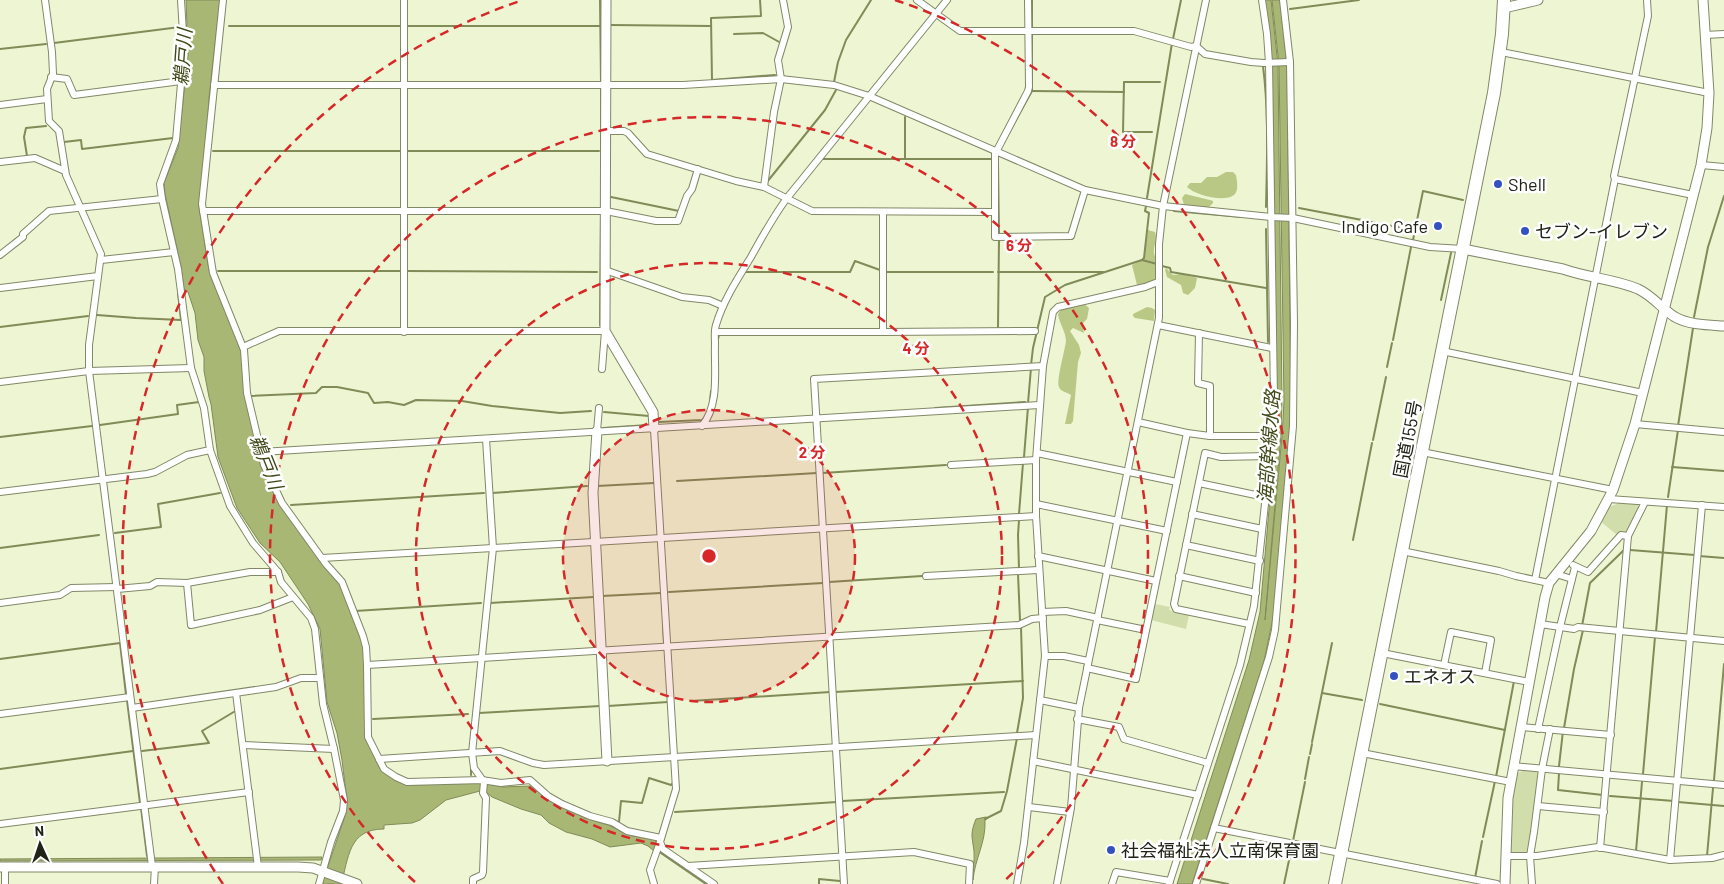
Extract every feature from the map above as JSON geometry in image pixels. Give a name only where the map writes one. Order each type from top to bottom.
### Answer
[{"type":"highway","name":"国道155号","points":[[1335,884],[1494,93],[1504,4]]},
{"type":"street","points":[[45,0],[53,74],[47,89],[49,121],[59,131],[65,171],[79,208],[100,250],[101,260],[89,345],[89,371],[154,884]]},
{"type":"street","points":[[181,0],[184,50],[176,140],[161,178],[162,199],[178,269],[191,368],[204,408],[210,450],[223,487],[234,514],[253,543],[278,572],[281,582],[311,618],[313,624],[323,704],[344,800],[343,811],[318,884]]},
{"type":"street","points":[[223,0],[202,211],[212,273],[243,347],[247,392],[264,465],[282,502],[322,558],[337,575],[347,594],[352,612],[363,636],[367,665],[367,732],[384,769],[407,782],[420,783],[483,781],[501,783],[530,780],[548,796],[562,804],[590,816],[612,822],[658,845],[714,884]]},
{"type":"street","points":[[404,0],[404,332]]},
{"type":"street","points":[[602,369],[605,331],[606,0]]},
{"type":"street","points":[[764,187],[774,112],[781,79],[778,60],[788,27],[783,0]]},
{"type":"street","points":[[917,0],[960,31],[1134,31],[1191,47],[1196,46],[1205,54],[1251,62],[1289,62]]},
{"type":"street","points":[[702,426],[708,418],[714,391],[715,327],[723,306],[758,244],[787,198],[947,0]]},
{"type":"street","points":[[1028,0],[1028,91],[996,152],[995,237],[1072,236],[1085,190]]},
{"type":"street","points":[[1057,884],[1070,812],[1077,719],[1158,325],[1159,244],[1163,206],[1206,0]]},
{"type":"street","points":[[1112,884],[1116,872],[1170,882],[1240,664],[1256,593],[1274,406],[1270,63],[1262,0]]},
{"type":"street","points":[[1196,884],[1269,657],[1274,630],[1293,426],[1289,62],[1283,0]]},
{"type":"street","points":[[1504,4],[1538,0]]},
{"type":"street","points":[[1535,580],[1615,179],[1614,176],[1636,79],[1648,16],[1647,0]]},
{"type":"street","points":[[1505,884],[1506,816],[1510,782],[1549,583],[1590,531],[1613,490],[1635,424],[1701,165],[1707,128],[1709,93],[1703,0]]},
{"type":"street","points":[[1705,35],[1724,34]]},
{"type":"street","points":[[1500,52],[1709,93]]},
{"type":"street","points":[[51,77],[67,79],[74,95],[181,81]]},
{"type":"street","points":[[214,85],[683,86],[781,79],[834,85],[869,96],[1085,190],[1163,206],[1272,217],[1291,217],[1430,247],[1463,249],[1564,269],[1595,279],[1638,289],[1657,301],[1676,318],[1693,323],[1724,326]]},
{"type":"street","points":[[0,105],[47,99]]},
{"type":"street","points":[[606,131],[624,131],[628,133],[646,154],[736,181],[764,187],[812,211],[995,212]]},
{"type":"street","points":[[0,162],[35,158],[65,171]]},
{"type":"street","points":[[1701,165],[1724,167]]},
{"type":"street","points":[[202,211],[606,211],[656,221],[678,221],[687,196],[692,189],[698,169]]},
{"type":"street","points":[[1615,179],[1693,195]]},
{"type":"street","points":[[0,255],[23,237],[23,234],[49,211],[162,199]]},
{"type":"street","points":[[882,212],[883,332]]},
{"type":"street","points":[[101,260],[174,252]]},
{"type":"street","points":[[605,270],[682,296],[708,300],[723,306]]},
{"type":"street","points":[[0,288],[98,276]]},
{"type":"street","points":[[1017,884],[1029,807],[1045,656],[1038,570],[1036,456],[1043,366],[1055,309],[1146,287],[1158,282]]},
{"type":"street","points":[[1158,325],[1272,348]]},
{"type":"street","points":[[243,347],[279,331],[605,331]]},
{"type":"street","points":[[605,331],[654,414],[676,788],[650,870],[654,884]]},
{"type":"street","points":[[715,332],[1035,331]]},
{"type":"street","points":[[1199,333],[1198,383],[1210,386],[1210,436]]},
{"type":"street","points":[[1442,351],[1643,393]]},
{"type":"street","points":[[844,884],[814,379],[1043,366]]},
{"type":"street","points":[[0,382],[89,371],[191,368]]},
{"type":"street","points":[[261,452],[1039,405]]},
{"type":"street","points":[[599,408],[593,494],[607,761]]},
{"type":"street","points":[[1138,422],[1210,436],[1272,436]]},
{"type":"street","points":[[1635,424],[1724,432]]},
{"type":"street","points":[[1045,656],[1064,656],[1136,679],[1187,433]]},
{"type":"street","points":[[473,884],[473,879],[484,872],[486,798],[483,793],[483,781],[474,768],[472,752],[493,548],[486,439]]},
{"type":"street","points":[[0,492],[155,472],[187,455],[210,450]]},
{"type":"street","points":[[1422,452],[1613,490]]},
{"type":"street","points":[[1249,624],[1176,609],[1174,604],[1205,454],[1221,457],[1269,456]]},
{"type":"street","points":[[951,465],[1036,456],[1177,482]]},
{"type":"street","points":[[1199,483],[1265,496]]},
{"type":"street","points":[[1609,499],[1724,507]]},
{"type":"street","points":[[1600,848],[1628,536],[1645,502]]},
{"type":"street","points":[[1036,504],[1167,532]]},
{"type":"street","points":[[1670,860],[1702,505]]},
{"type":"street","points":[[1192,514],[1262,529]]},
{"type":"street","points":[[322,558],[1036,516]]},
{"type":"street","points":[[1567,559],[1575,566],[1588,572],[1621,535],[1628,536]]},
{"type":"street","points":[[1186,545],[1260,561]]},
{"type":"street","points":[[1402,551],[1549,583]]},
{"type":"street","points":[[1038,556],[1156,581]]},
{"type":"street","points":[[1538,729],[1575,566]]},
{"type":"street","points":[[926,576],[1038,570]]},
{"type":"street","points":[[0,603],[60,596],[71,588],[150,586],[157,582],[187,583],[250,572],[278,572]]},
{"type":"street","points":[[1556,574],[1572,579]]},
{"type":"street","points":[[1179,576],[1256,593]]},
{"type":"street","points":[[187,583],[191,625],[260,610],[293,597]]},
{"type":"street","points":[[367,665],[1019,625],[1043,615],[1066,611],[1146,630]]},
{"type":"street","points":[[1540,624],[1574,629],[1578,627],[1724,641]]},
{"type":"street","points":[[1444,665],[1451,632],[1491,640],[1485,673]]},
{"type":"street","points":[[1382,653],[1529,682]]},
{"type":"street","points":[[132,708],[276,687],[301,678],[320,678]]},
{"type":"street","points":[[236,693],[258,862]]},
{"type":"street","points":[[0,714],[130,697]]},
{"type":"street","points":[[1040,700],[1079,708]]},
{"type":"street","points":[[1077,719],[1119,727],[1124,739],[1208,763]]},
{"type":"street","points":[[1521,727],[1611,735]]},
{"type":"street","points":[[1532,884],[1530,856],[1542,768],[1550,729]]},
{"type":"street","points":[[379,759],[500,751],[539,765],[1036,735]]},
{"type":"street","points":[[243,745],[334,749]]},
{"type":"street","points":[[1362,753],[1510,782]]},
{"type":"street","points":[[1033,761],[1198,795]]},
{"type":"street","points":[[1514,766],[1724,785]]},
{"type":"street","points":[[0,824],[249,792]]},
{"type":"street","points":[[1538,806],[1604,812]]},
{"type":"street","points":[[1029,807],[1070,812]]},
{"type":"street","points":[[1214,828],[1497,884]]},
{"type":"street","points":[[1506,856],[1530,856],[1600,848],[1670,860],[1724,855]]},
{"type":"street","points":[[688,866],[914,852],[970,864],[969,884]]},
{"type":"street","points":[[5,884],[2,867],[258,862],[322,871],[346,882],[357,884]]},
{"type":"shaded area","points":[[186,0],[220,0],[199,207],[209,270],[242,352],[246,398],[261,465],[288,515],[307,543],[336,577],[346,597],[364,647],[365,732],[380,769],[397,781],[412,785],[482,783],[503,787],[530,786],[555,803],[585,818],[608,825],[632,836],[654,839],[656,841],[654,851],[641,843],[610,847],[592,839],[566,832],[549,823],[541,815],[521,809],[480,791],[446,800],[420,820],[412,823],[384,825],[384,829],[372,830],[363,834],[352,847],[341,884],[322,884],[346,813],[347,801],[337,733],[327,702],[320,629],[308,604],[280,562],[260,543],[237,508],[218,457],[211,404],[204,371],[204,357],[198,340],[195,313],[188,292],[184,290],[181,267],[165,194],[164,183],[178,148],[189,45],[187,28],[184,28],[187,25]]},
{"type":"shaded area","points":[[1265,0],[1271,0],[1278,65],[1282,401],[1281,435],[1265,620],[1284,401],[1279,65],[1272,0],[1280,0],[1287,64],[1291,414],[1274,613],[1264,661],[1192,884],[1177,884],[1249,660],[1260,612],[1277,419],[1272,62]]},
{"type":"shaded area","points":[[1226,172],[1233,172],[1237,180],[1237,191],[1229,197],[1210,197],[1196,193],[1187,187],[1190,183],[1201,183],[1207,177],[1217,177]]},
{"type":"shaded area","points":[[1185,194],[1210,200],[1213,203],[1208,208],[1184,205],[1182,198]]},
{"type":"shaded area","points":[[1148,230],[1155,232],[1156,236],[1154,252],[1157,259],[1157,277],[1148,284],[1137,285],[1132,265],[1144,259]]},
{"type":"shaded area","points":[[1166,268],[1173,275],[1182,274],[1197,278],[1195,288],[1188,295],[1183,293],[1181,285],[1167,277]]},
{"type":"shaded area","points":[[1083,303],[1089,308],[1087,319],[1082,324],[1084,333],[1073,328],[1070,331],[1079,345],[1081,353],[1078,362],[1073,421],[1071,424],[1065,424],[1071,395],[1061,390],[1058,384],[1066,341],[1058,314],[1062,308]]},
{"type":"shaded area","points":[[1147,307],[1155,310],[1154,321],[1133,316],[1133,314]]},
{"type":"shaded area","points":[[1619,503],[1637,504],[1640,509],[1626,533],[1619,532],[1617,535],[1600,521],[1609,507]]},
{"type":"shaded area","points":[[1155,604],[1170,607],[1169,610],[1189,615],[1186,629],[1151,620]]},
{"type":"shaded area","points":[[1524,770],[1537,772],[1539,776],[1532,827],[1526,854],[1511,854],[1512,803],[1518,773]]},
{"type":"shaded area","points":[[988,818],[985,820],[984,836],[973,880],[973,828],[976,819]]},
{"type":"shaded area","points":[[322,857],[321,860],[0,861],[0,859]]},
{"type":"waterway","points":[[600,0],[601,82]]},
{"type":"waterway","points":[[760,0],[761,16],[711,18],[712,80],[775,75]]},
{"type":"waterway","points":[[834,82],[838,62],[846,40],[871,0]]},
{"type":"waterway","points":[[1032,0],[1032,30]]},
{"type":"waterway","points":[[1173,39],[1181,0]]},
{"type":"waterway","points":[[1290,9],[1359,0]]},
{"type":"waterway","points":[[610,25],[711,26]]},
{"type":"waterway","points":[[229,26],[402,26]]},
{"type":"waterway","points":[[406,26],[600,26]]},
{"type":"waterway","name":"鵜戸川","points":[[54,43],[180,27]]},
{"type":"waterway","points":[[734,34],[763,33],[781,43]]},
{"type":"waterway","points":[[1012,127],[1032,91],[1032,35]]},
{"type":"waterway","points":[[1147,198],[1172,43]]},
{"type":"waterway","points":[[0,49],[46,44]]},
{"type":"waterway","points":[[1263,66],[1267,118],[1266,207]]},
{"type":"waterway","points":[[1152,132],[1123,132],[1124,82],[1160,82]]},
{"type":"waterway","points":[[601,90],[601,155]]},
{"type":"waterway","points":[[767,182],[825,110],[836,90]]},
{"type":"waterway","points":[[1032,91],[1124,92]]},
{"type":"waterway","points":[[905,117],[905,159]]},
{"type":"waterway","points":[[27,156],[24,137],[26,128],[46,126]]},
{"type":"waterway","points":[[64,142],[81,140],[82,149],[173,138]]},
{"type":"waterway","points":[[213,151],[402,151]]},
{"type":"waterway","points":[[406,151],[599,151]]},
{"type":"waterway","points":[[822,159],[992,159]]},
{"type":"waterway","points":[[998,163],[999,234]]},
{"type":"waterway","points":[[1413,240],[1423,191],[1463,200]]},
{"type":"waterway","points":[[1694,317],[1708,247],[1724,196]]},
{"type":"waterway","points":[[611,197],[679,211]]},
{"type":"waterway","points":[[1031,365],[1045,297],[1065,285],[1144,258],[1149,213],[1145,211],[1146,206]]},
{"type":"waterway","points":[[1299,208],[1362,220]]},
{"type":"waterway","points":[[1174,211],[1242,217]]},
{"type":"waterway","points":[[600,325],[601,215]]},
{"type":"waterway","points":[[1365,221],[1414,230]]},
{"type":"waterway","points":[[1266,229],[1268,342]]},
{"type":"waterway","points":[[998,327],[999,239]]},
{"type":"waterway","points":[[1393,340],[1411,247]]},
{"type":"waterway","points":[[1441,300],[1451,253]]},
{"type":"waterway","points":[[1142,260],[1157,264]]},
{"type":"waterway","points":[[746,272],[850,272],[855,261],[880,270]]},
{"type":"waterway","points":[[1162,266],[1170,268],[1171,272],[1266,288]]},
{"type":"waterway","points":[[218,271],[401,271]]},
{"type":"waterway","points":[[406,271],[597,272]]},
{"type":"waterway","points":[[885,272],[993,272]]},
{"type":"waterway","points":[[998,272],[1103,272]]},
{"type":"waterway","points":[[97,315],[181,320],[178,293]]},
{"type":"waterway","points":[[0,327],[88,316]]},
{"type":"waterway","points":[[1678,426],[1693,328]]},
{"type":"waterway","points":[[718,339],[719,335],[730,335]]},
{"type":"waterway","points":[[1387,367],[1392,343]]},
{"type":"waterway","points":[[1028,403],[1031,368]]},
{"type":"waterway","points":[[1373,440],[1386,377]]},
{"type":"waterway","points":[[251,396],[316,393],[322,387],[337,387],[368,393],[374,403],[388,402],[404,405],[416,400],[462,401],[560,413],[591,411]]},
{"type":"waterway","points":[[710,401],[711,391]]},
{"type":"waterway","points":[[100,425],[178,414],[177,405],[199,402]]},
{"type":"waterway","points":[[935,408],[1025,402]]},
{"type":"waterway","points":[[1024,457],[1028,407]]},
{"type":"waterway","name":"海部幹線水路","points":[[1270,431],[1271,408]]},
{"type":"waterway","points":[[604,412],[649,416]]},
{"type":"waterway","points":[[657,417],[659,422],[702,420],[705,417]]},
{"type":"waterway","points":[[603,428],[648,425]]},
{"type":"waterway","points":[[0,437],[92,426]]},
{"type":"waterway","points":[[1668,497],[1678,430]]},
{"type":"waterway","points":[[1353,540],[1372,443]]},
{"type":"waterway","points":[[1019,514],[1023,463]]},
{"type":"waterway","points":[[823,473],[946,465]]},
{"type":"waterway","points":[[1672,467],[1724,471]]},
{"type":"waterway","points":[[677,481],[817,473]]},
{"type":"waterway","points":[[597,486],[654,483]]},
{"type":"waterway","points":[[492,493],[587,486]]},
{"type":"waterway","points":[[115,533],[161,527],[158,504],[220,493]]},
{"type":"waterway","points":[[291,505],[484,493]]},
{"type":"waterway","points":[[1656,632],[1667,505]]},
{"type":"waterway","points":[[1019,520],[1019,569]]},
{"type":"waterway","points":[[0,548],[99,535]]},
{"type":"waterway","points":[[1582,626],[1590,583],[1625,549]]},
{"type":"waterway","points":[[1630,550],[1695,555]]},
{"type":"waterway","points":[[1699,556],[1724,558]]},
{"type":"waterway","points":[[1018,574],[1020,620]]},
{"type":"waterway","points":[[829,582],[922,576]]},
{"type":"waterway","points":[[669,592],[823,583]]},
{"type":"waterway","points":[[602,596],[661,593]]},
{"type":"waterway","points":[[490,603],[594,597]]},
{"type":"waterway","points":[[355,611],[481,603]]},
{"type":"waterway","points":[[663,622],[664,643]]},
{"type":"waterway","points":[[1017,733],[1023,698],[1021,627]]},
{"type":"waterway","points":[[1564,728],[1583,630]]},
{"type":"waterway","points":[[1643,774],[1655,637]]},
{"type":"waterway","points":[[0,659],[120,643],[126,695]]},
{"type":"waterway","points":[[1312,742],[1332,643]]},
{"type":"waterway","points":[[1714,780],[1724,664]]},
{"type":"waterway","points":[[835,692],[1023,681]]},
{"type":"waterway","points":[[1496,777],[1514,681]]},
{"type":"waterway","points":[[691,701],[830,692]]},
{"type":"waterway","points":[[1322,693],[1362,700]]},
{"type":"waterway","points":[[127,700],[140,803]]},
{"type":"waterway","points":[[608,706],[668,702]]},
{"type":"waterway","points":[[1380,704],[1505,730]]},
{"type":"waterway","points":[[479,713],[600,706]]},
{"type":"waterway","points":[[142,751],[209,743],[202,731],[237,710]]},
{"type":"waterway","points":[[373,719],[468,714]]},
{"type":"waterway","points":[[1559,766],[1563,731]]},
{"type":"waterway","points":[[985,819],[1001,811],[1007,791],[1017,738]]},
{"type":"waterway","points":[[1310,754],[1312,744]]},
{"type":"waterway","points":[[0,769],[133,751]]},
{"type":"waterway","points":[[1305,779],[1309,757]]},
{"type":"waterway","points":[[471,768],[471,775]]},
{"type":"waterway","points":[[1559,773],[1558,790],[1603,795]]},
{"type":"waterway","points":[[619,822],[621,801],[642,803],[649,778],[671,785],[673,783]]},
{"type":"waterway","points":[[1483,837],[1495,781]]},
{"type":"waterway","points":[[1293,841],[1305,782]]},
{"type":"waterway","points":[[1636,851],[1642,782]]},
{"type":"waterway","points":[[1707,856],[1713,788]]},
{"type":"waterway","points":[[842,801],[1004,792]]},
{"type":"waterway","points":[[1610,796],[1674,801]]},
{"type":"waterway","points":[[675,812],[837,802]]},
{"type":"waterway","points":[[1678,802],[1724,806]]},
{"type":"waterway","points":[[141,808],[147,856]]},
{"type":"waterway","points":[[1475,878],[1482,841]]},
{"type":"waterway","points":[[1284,884],[1292,846]]},
{"type":"waterway","points":[[1154,849],[1172,853]]},
{"type":"waterway","points":[[658,851],[706,884]]},
{"type":"waterway","points":[[819,884],[819,879],[840,881]]},
{"type":"waterway","points":[[1203,879],[1228,884]]},
{"type":"place","name":"Shell","points":[[1498,184]]},
{"type":"place","name":"Indigo Cafe","points":[[1438,226]]},
{"type":"place","name":"セブン-イレブン","points":[[1525,231]]},
{"type":"place","name":"エネオス","points":[[1394,676]]},
{"type":"place","name":"社会福祉法人立南保育園","points":[[1111,850]]}]
